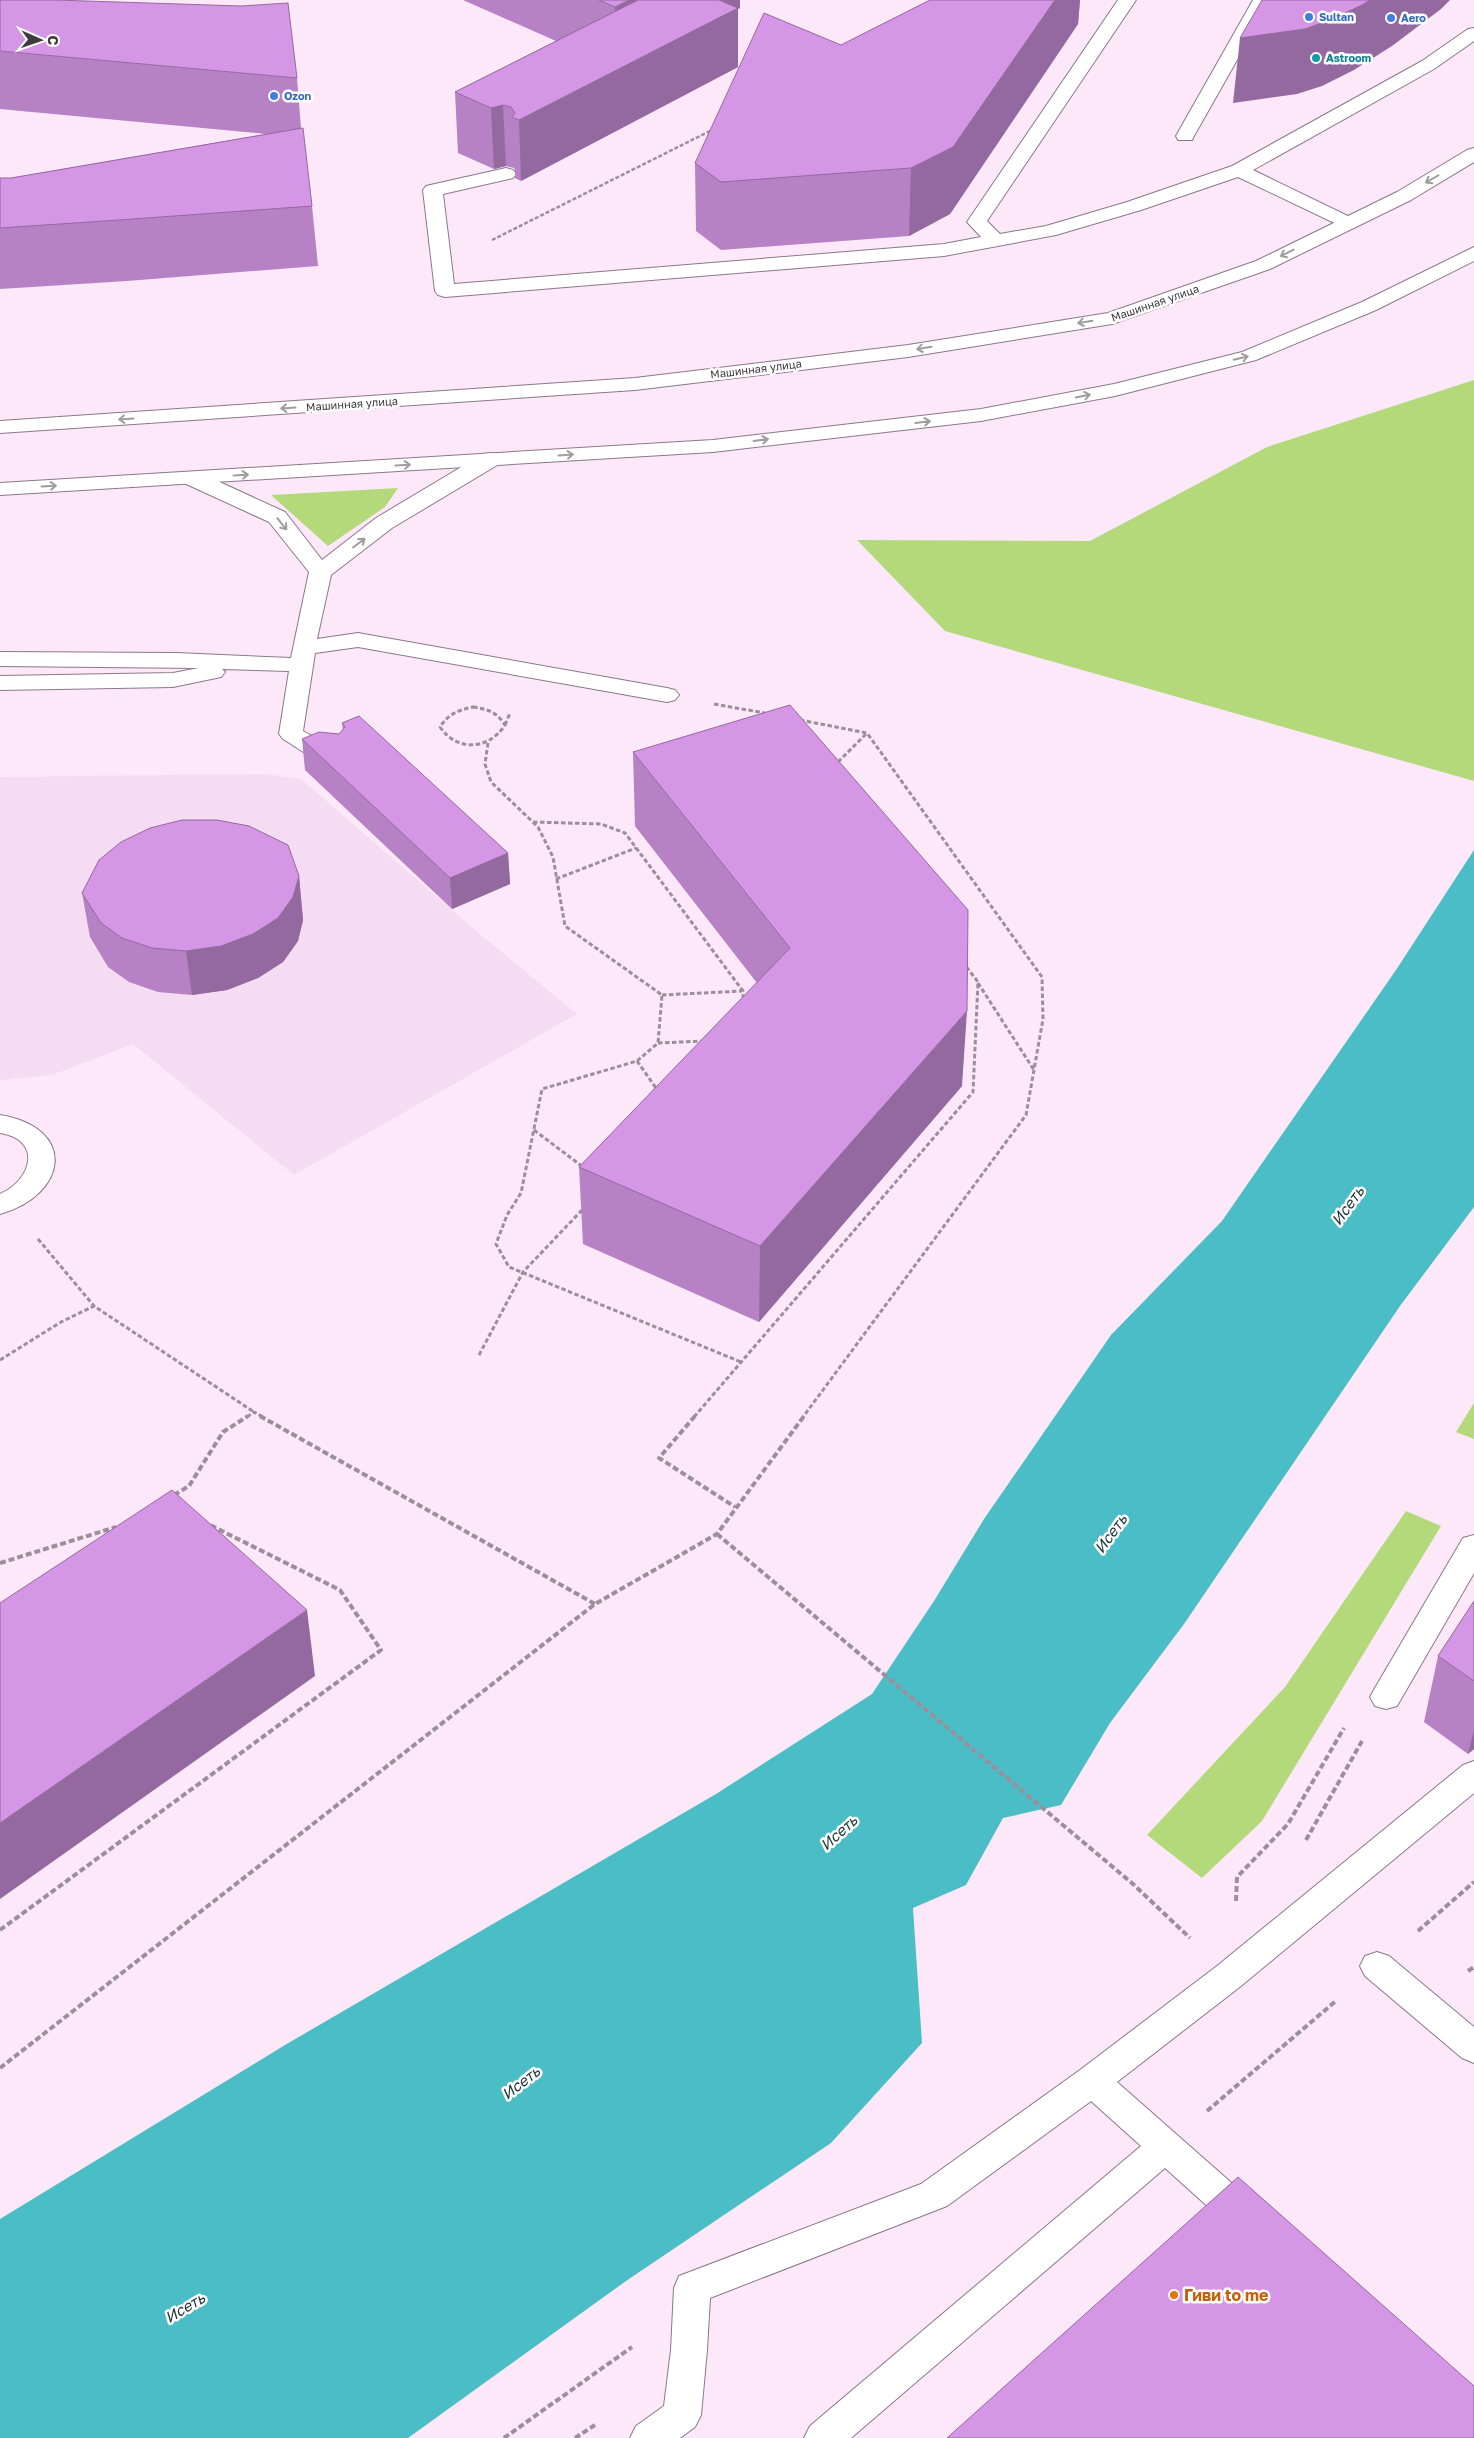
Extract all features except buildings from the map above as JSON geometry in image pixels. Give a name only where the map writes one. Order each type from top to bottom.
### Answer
[{"type":"main road","points":[[996,241],[977,222],[1127,0]]},
{"type":"main road","points":[[1185,136],[1262,0]]},
{"type":"main road","points":[[432,190],[445,291],[944,250],[1048,231],[1134,206],[1239,170],[1428,65],[1474,33]]},
{"type":"main road","name":"Машинная улица","points":[[0,427],[635,384],[908,351],[1112,318],[1263,266],[1404,196],[1474,154]]},
{"type":"main road","points":[[432,190],[467,165]]},
{"type":"main road","points":[[1239,170],[1347,223]]},
{"type":"main road","points":[[432,190],[506,174]]},
{"type":"main road","points":[[0,489],[713,446],[981,415],[1115,390],[1249,356],[1369,306],[1474,253]]},
{"type":"main road","points":[[334,758],[291,734],[303,657],[320,572],[384,523],[491,460]]},
{"type":"main road","points":[[192,478],[277,517],[320,572]]},
{"type":"main road","points":[[0,683],[173,680],[303,657],[358,640],[667,695]]},
{"type":"main road","points":[[0,659],[176,660],[259,664]]},
{"type":"main road","points":[[0,1124],[21,1129],[36,1140],[43,1156],[41,1173],[29,1189],[4,1203]]},
{"type":"main road","points":[[1386,1697],[1474,1546]]},
{"type":"main road","points":[[648,2438],[682,2415],[689,2350],[692,2288],[934,2195],[1092,2081],[1229,1976],[1474,1774]]},
{"type":"main road","points":[[1377,1966],[1474,2048]]},
{"type":"main road","points":[[1092,2081],[1166,2146],[1221,2215],[1269,2238]]},
{"type":"main road","points":[[823,2438],[1166,2146]]},
{"type":"path","points":[[442,265],[717,128]]},
{"type":"path","points":[[667,695],[772,715]]},
{"type":"path","points":[[488,743],[472,746],[456,744],[444,737],[440,727],[445,718],[457,710],[473,707],[488,709],[500,716],[505,725],[500,735],[488,743],[485,764],[491,782],[538,827],[553,857],[565,926],[662,994],[743,991]]},
{"type":"path","points":[[0,2068],[595,1604],[609,1594],[717,1534],[735,1507],[1026,1115],[1043,1019],[1042,977],[867,733],[791,718]]},
{"type":"path","points":[[835,765],[867,733]]},
{"type":"path","points":[[532,822],[601,824],[625,833],[743,991],[743,1010]]},
{"type":"path","points":[[556,880],[636,848]]},
{"type":"path","points":[[960,958],[978,982],[1034,1070]]},
{"type":"path","points":[[735,1507],[659,1458],[973,1092],[978,982]]},
{"type":"path","points":[[658,1043],[662,994]]},
{"type":"path","points":[[714,1041],[658,1043],[636,1060],[542,1089],[521,1193],[507,1215],[496,1244],[509,1267],[741,1362]]},
{"type":"path","points":[[636,1060],[663,1098]]},
{"type":"path","points":[[534,1130],[570,1155],[584,1168]]},
{"type":"path","points":[[4,1203],[94,1306],[254,1412],[595,1604]]},
{"type":"path","points":[[479,1355],[523,1272],[584,1208]]},
{"type":"path","points":[[0,1360],[61,1322],[94,1306]]},
{"type":"path","points":[[169,1498],[189,1486],[223,1432],[254,1412]]},
{"type":"path","points":[[0,1930],[381,1650],[340,1590],[207,1524]]},
{"type":"path","points":[[0,1563],[121,1525]]},
{"type":"path","points":[[717,1534],[1133,1884],[1229,1976]]},
{"type":"path","points":[[1236,1905],[1237,1877],[1288,1824],[1362,1696],[1386,1697],[1309,1837],[1302,1844]]},
{"type":"path","points":[[1166,2146],[1474,1882]]},
{"type":"path","points":[[504,2438],[639,2342]]},
{"type":"shaded area","points":[[265,774],[301,779],[475,930],[577,1014],[294,1175],[133,1044],[52,1075],[0,1080],[0,777]]},
{"type":"green space","points":[[1474,380],[1474,781],[945,631],[857,540],[1090,541],[1267,447]]},
{"type":"green space","points":[[398,488],[385,507],[328,546],[271,495]]},
{"type":"green space","points":[[1474,1403],[1474,1439],[1456,1432]]},
{"type":"green space","points":[[1406,1511],[1441,1526],[1262,1821],[1202,1878],[1147,1835],[1285,1687]]},
{"type":"water","name":"Исеть","points":[[1474,850],[1474,1207],[1400,1306],[1184,1624],[1110,1723],[1061,1805],[1003,1818],[966,1885],[913,1908],[922,2043],[831,2143],[626,2281],[408,2438],[0,2438],[0,2219],[285,2045],[716,1794],[872,1694],[934,1601],[984,1519],[1111,1335],[1222,1221],[1396,970]]},
{"type":"place","name":"Sultan","points":[[1309,17]]},
{"type":"place","name":"Aero","points":[[1391,18]]},
{"type":"place","name":"Astroom","points":[[1316,58]]},
{"type":"place","name":"Ozon","points":[[274,96]]},
{"type":"place","name":"Гиви to me","points":[[1174,2295]]}]
